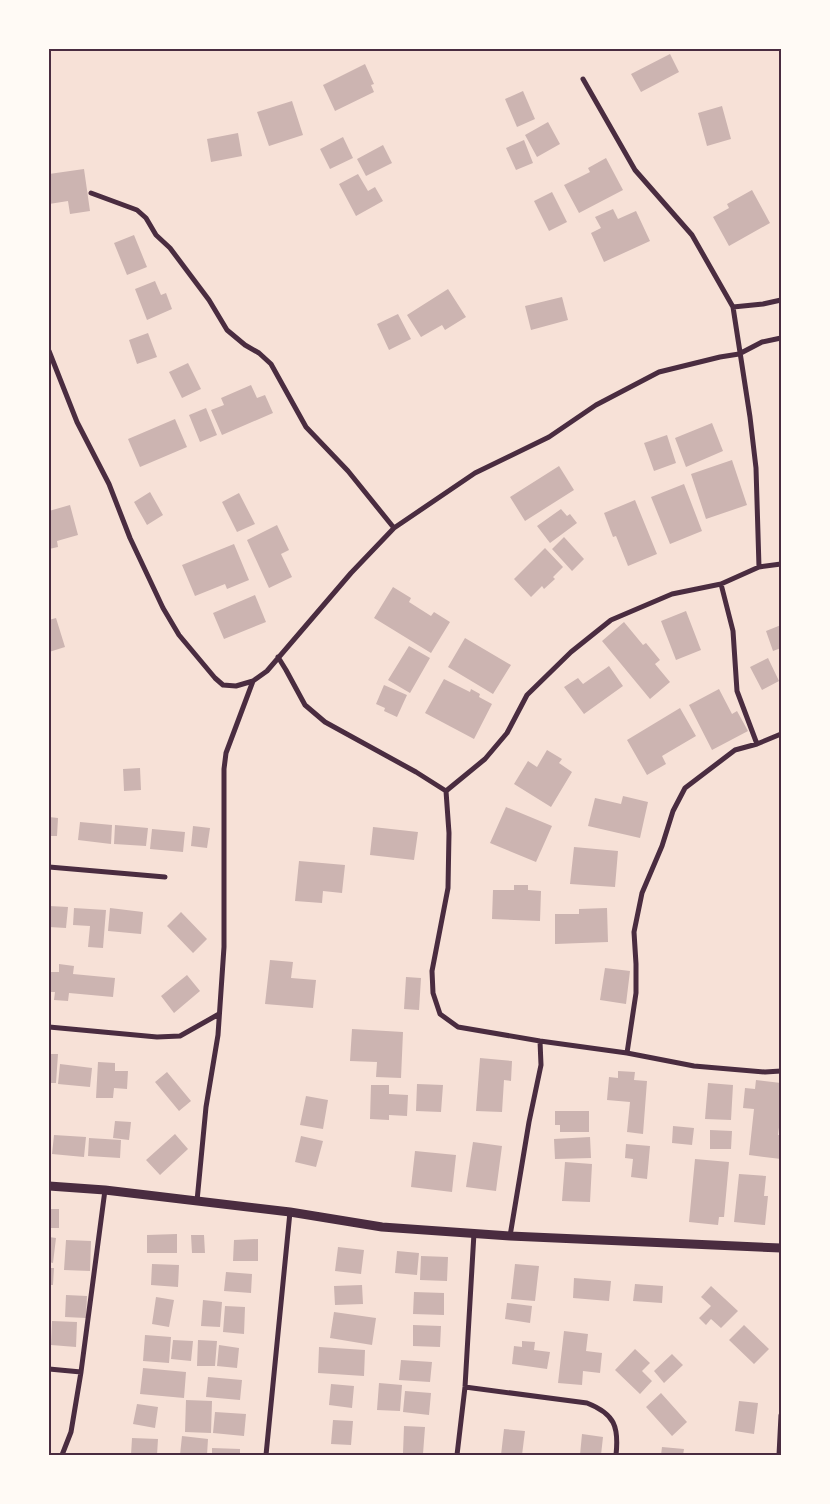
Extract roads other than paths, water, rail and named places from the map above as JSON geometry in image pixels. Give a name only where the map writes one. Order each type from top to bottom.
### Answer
[{"type":"street","points":[[584,80],[635,170],[692,235],[733,307],[756,468],[759,567]]},
{"type":"street","points":[[91,193],[137,210],[146,218],[156,234],[170,248],[209,300],[227,330],[245,345],[259,352],[271,364],[306,427],[348,471],[394,528]]},
{"type":"street","points":[[733,307],[781,300]]},
{"type":"street","points":[[49,350],[76,422],[109,484],[130,538],[163,608],[179,635],[215,678],[223,685],[236,686],[254,681],[267,671],[351,573],[394,528],[475,473],[549,437],[596,405],[659,372],[739,354],[762,342],[781,338]]},
{"type":"street","points":[[446,791],[485,759],[506,733],[527,695],[571,652],[612,620],[672,594],[721,584],[759,567],[781,564]]},
{"type":"street","points":[[721,584],[733,631],[737,690],[757,744]]},
{"type":"street","points":[[278,658],[305,705],[325,722],[416,772],[446,791]]},
{"type":"street","points":[[197,1201],[206,1108],[218,1035],[224,947],[224,769],[226,753],[254,681]]},
{"type":"street","points":[[627,1053],[636,993],[634,932],[642,892],[662,846],[673,811],[685,788],[735,750],[757,744],[781,734]]},
{"type":"street","points":[[446,791],[449,833],[448,888],[432,971],[433,993],[440,1014],[458,1026],[540,1041],[627,1053],[694,1066],[765,1072],[781,1071]]},
{"type":"street","points":[[49,867],[165,877]]},
{"type":"street","points":[[49,1027],[157,1038],[180,1036],[219,1014]]},
{"type":"street","points":[[510,1236],[529,1122],[541,1065],[540,1041]]},
{"type":"street","points":[[49,1186],[105,1190],[290,1212],[382,1227],[510,1236],[781,1248]]},
{"type":"street","points":[[62,1455],[71,1432],[81,1372],[105,1190]]},
{"type":"street","points":[[266,1455],[290,1212]]},
{"type":"street","points":[[457,1455],[465,1388],[474,1233]]},
{"type":"street","points":[[49,1369],[81,1372]]},
{"type":"street","points":[[465,1388],[588,1403],[600,1408],[613,1422],[618,1437],[616,1455]]},
{"type":"street","points":[[779,1455],[781,1415]]}]
